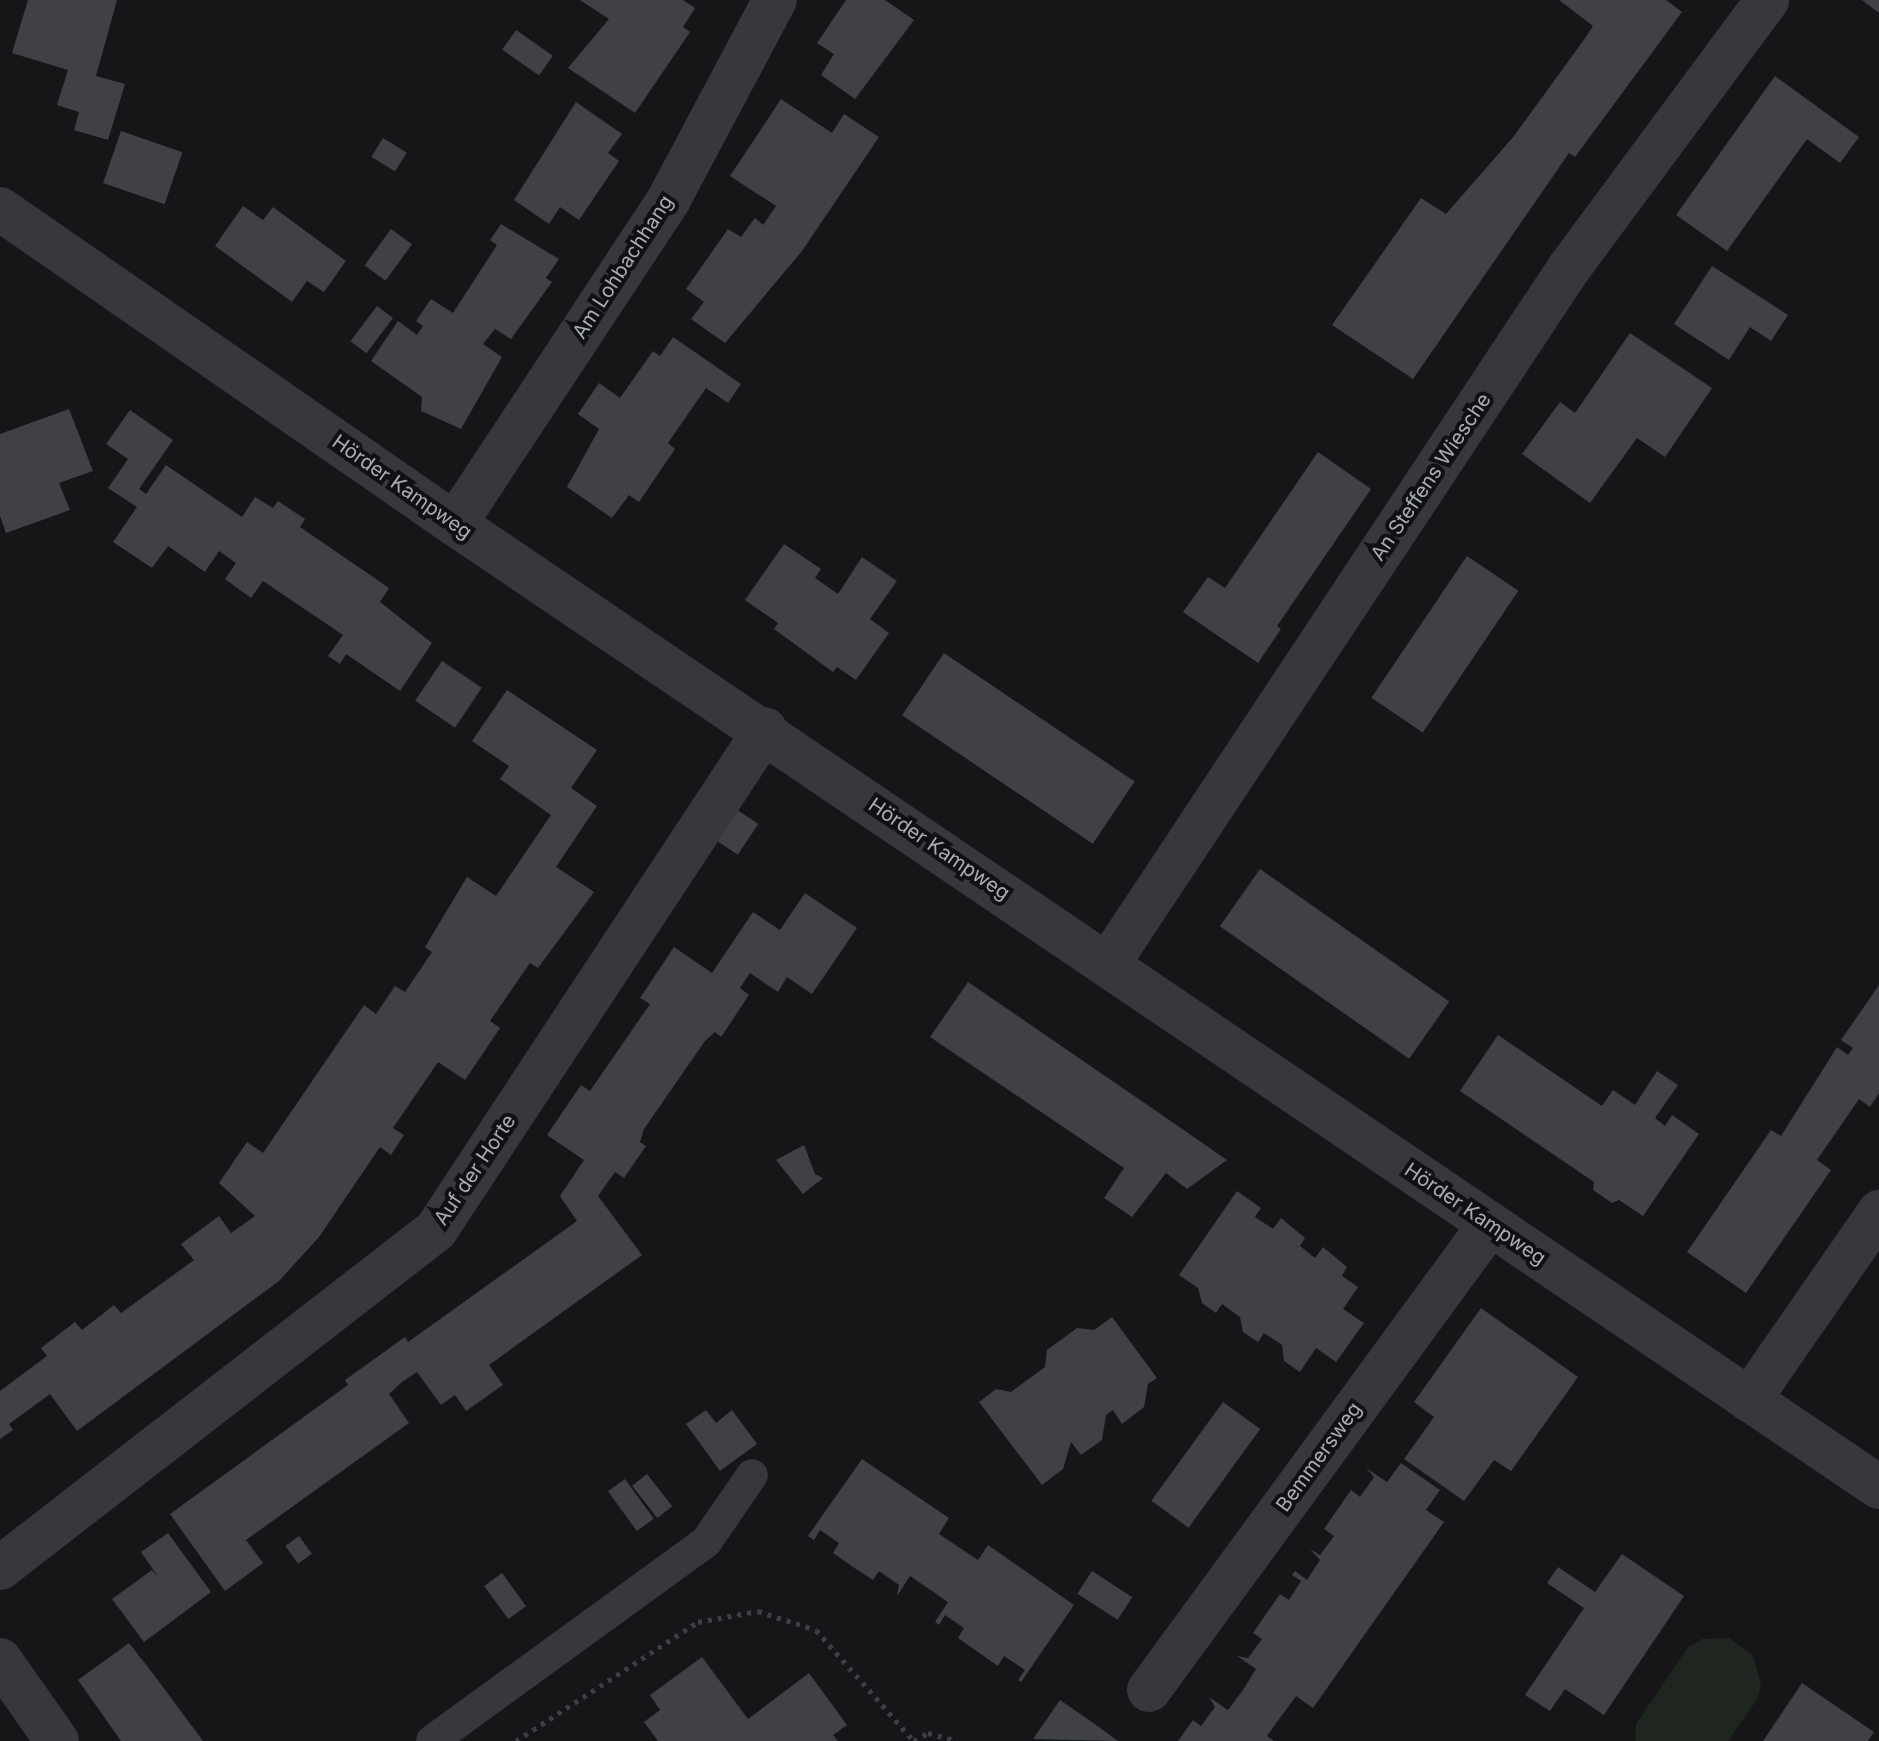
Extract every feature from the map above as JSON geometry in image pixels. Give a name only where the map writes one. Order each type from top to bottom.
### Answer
[{"type":"street","name":"Am Lohbachhang","points":[[455,524],[669,199],[775,0]]},
{"type":"street","name":"An Steffens Wiesche","points":[[1108,964],[1569,268],[1767,0]]},
{"type":"street","name":"Hörder Kampweg","points":[[0,209],[455,524],[765,730],[1879,1487]]},
{"type":"street","name":"Auf der Horte","points":[[0,1568],[436,1230],[765,730]]},
{"type":"street","points":[[1749,1400],[1879,1212]]},
{"type":"street","name":"Bemmersweg","points":[[1149,1690],[1490,1224]]},
{"type":"street","points":[[0,1660],[57,1741]]},
{"type":"lane","points":[[432,1741],[706,1542],[752,1475]]},
{"type":"path","points":[[516,1741],[698,1622],[758,1611],[816,1630],[914,1741],[928,1733],[957,1741]]},
{"type":"shaded area","points":[[1729,1638],[1753,1655],[1761,1684],[1758,1698],[1728,1741],[1635,1741],[1636,1724],[1688,1647],[1702,1639]]},
{"type":"building","points":[[28,0],[117,0],[96,76],[125,84],[108,140],[74,130],[79,112],[57,105],[68,70],[12,53]]},
{"type":"building","points":[[580,0],[683,0],[695,8],[683,27],[690,32],[635,113],[568,68],[609,19]]},
{"type":"building","points":[[846,0],[885,0],[914,20],[855,99],[821,75],[834,54],[817,43]]},
{"type":"building","points":[[1559,0],[1666,0],[1682,12],[1575,157],[1569,153],[1413,379],[1332,325],[1421,198],[1446,214],[1514,136],[1583,41],[1593,26]]},
{"type":"building","points":[[1862,0],[1879,0],[1879,13]]},
{"type":"building","points":[[516,30],[553,56],[539,75],[502,50]]},
{"type":"building","points":[[1775,76],[1859,137],[1840,163],[1807,139],[1727,251],[1676,215]]},
{"type":"building","points":[[781,99],[832,133],[844,114],[879,137],[802,251],[725,343],[691,319],[704,302],[686,289],[728,229],[741,237],[755,218],[763,225],[776,206],[730,176]]},
{"type":"building","points":[[576,102],[622,134],[608,153],[619,161],[579,220],[560,207],[549,224],[514,200]]},
{"type":"building","points":[[121,131],[182,152],[165,204],[103,183]]},
{"type":"building","points":[[383,138],[407,153],[395,171],[371,157]]},
{"type":"building","points":[[243,206],[263,220],[273,207],[346,261],[324,292],[307,281],[292,302],[215,246]]},
{"type":"building","points":[[501,224],[559,259],[546,278],[552,282],[511,339],[495,329],[483,344],[502,357],[461,429],[421,411],[422,397],[371,361],[398,321],[417,335],[423,326],[416,321],[431,299],[453,313],[497,245],[490,240]]},
{"type":"building","points":[[391,229],[412,244],[386,281],[365,265]]},
{"type":"building","points":[[1712,266],[1788,315],[1771,341],[1750,327],[1729,360],[1674,324]]},
{"type":"building","points":[[377,306],[393,318],[366,353],[351,341]]},
{"type":"building","points":[[1630,333],[1712,388],[1665,457],[1637,438],[1590,503],[1522,454],[1560,402],[1575,413]]},
{"type":"building","points":[[673,337],[741,384],[728,403],[706,388],[668,443],[675,449],[639,502],[629,495],[612,518],[567,487],[599,429],[578,414],[599,383],[620,398],[653,351],[660,356]]},
{"type":"building","points":[[69,409],[93,471],[59,483],[70,510],[6,533],[0,516],[0,434]]},
{"type":"building","points":[[130,410],[173,440],[139,489],[146,494],[166,465],[242,517],[255,497],[273,508],[278,501],[305,519],[300,527],[389,588],[380,602],[432,643],[400,691],[346,654],[340,664],[328,656],[343,635],[263,581],[251,598],[225,579],[236,563],[219,551],[205,572],[168,546],[152,568],[113,542],[137,507],[108,488],[128,459],[106,444]]},
{"type":"building","points":[[1318,452],[1371,489],[1277,626],[1281,629],[1258,663],[1183,612],[1208,577],[1225,588]]},
{"type":"building","points":[[784,544],[821,569],[815,578],[838,594],[862,557],[897,581],[870,619],[889,633],[856,680],[837,667],[833,672],[774,629],[778,623],[745,600]]},
{"type":"building","points":[[1467,556],[1518,591],[1423,732],[1371,698]]},
{"type":"building","points":[[944,653],[1135,782],[1093,844],[902,715]]},
{"type":"building","points":[[442,661],[482,688],[455,728],[415,701]]},
{"type":"building","points":[[507,690],[597,750],[571,788],[597,806],[556,867],[594,892],[538,968],[530,963],[490,1021],[500,1028],[465,1080],[438,1062],[393,1128],[404,1135],[391,1155],[380,1147],[319,1237],[279,1281],[77,1431],[50,1394],[9,1424],[13,1430],[0,1439],[0,1391],[47,1356],[41,1348],[75,1322],[82,1330],[114,1305],[121,1313],[194,1260],[181,1244],[219,1216],[231,1233],[255,1216],[219,1183],[247,1142],[263,1153],[364,1005],[376,1014],[395,986],[405,992],[432,952],[425,947],[467,877],[496,896],[551,815],[500,779],[509,766],[472,741]]},
{"type":"building","points":[[736,809],[758,824],[738,855],[715,840]]},
{"type":"building","points":[[1260,869],[1449,1001],[1409,1059],[1220,926]]},
{"type":"building","points":[[805,893],[857,928],[812,994],[787,977],[778,992],[750,973],[740,988],[749,995],[721,1037],[715,1032],[705,1041],[644,1129],[640,1142],[646,1146],[624,1178],[615,1172],[598,1196],[642,1255],[489,1365],[503,1385],[466,1411],[455,1395],[441,1405],[417,1372],[402,1382],[389,1394],[409,1423],[246,1540],[263,1563],[225,1591],[170,1514],[348,1385],[345,1380],[405,1337],[408,1342],[577,1221],[560,1196],[584,1160],[547,1135],[581,1085],[590,1091],[650,1004],[640,998],[674,947],[712,973],[753,912],[780,930]]},
{"type":"building","points":[[968,982],[1227,1160],[1187,1189],[1166,1173],[1132,1217],[1104,1198],[1124,1168],[930,1037]]},
{"type":"building","points":[[1879,985],[1879,1093],[1870,1107],[1859,1099],[1817,1160],[1831,1170],[1746,1293],[1687,1252],[1771,1130],[1781,1136],[1837,1047],[1848,1055],[1853,1048],[1841,1040]]},
{"type":"building","points":[[1498,1035],[1602,1106],[1613,1090],[1635,1105],[1657,1071],[1678,1085],[1655,1118],[1665,1126],[1672,1115],[1699,1134],[1643,1216],[1619,1200],[1612,1203],[1593,1190],[1594,1182],[1460,1091]]},
{"type":"building","points":[[804,1145],[815,1174],[823,1178],[803,1194],[776,1160]]},
{"type":"building","points":[[1237,1191],[1261,1208],[1255,1217],[1273,1229],[1281,1218],[1305,1238],[1300,1246],[1315,1258],[1323,1247],[1347,1267],[1342,1276],[1358,1287],[1343,1309],[1364,1323],[1336,1362],[1316,1348],[1300,1372],[1284,1361],[1282,1345],[1264,1333],[1258,1342],[1243,1332],[1240,1317],[1222,1304],[1216,1313],[1202,1303],[1198,1288],[1179,1275]]},
{"type":"building","points":[[1481,1308],[1578,1377],[1511,1471],[1494,1460],[1464,1501],[1404,1459],[1434,1417],[1414,1402]]},
{"type":"building","points":[[1112,1317],[1157,1378],[1148,1384],[1144,1407],[1122,1424],[1113,1410],[1106,1415],[1102,1440],[1081,1455],[1071,1442],[1063,1469],[1042,1485],[979,1402],[996,1389],[1011,1392],[1045,1367],[1047,1350],[1077,1328],[1094,1330]]},
{"type":"building","points":[[1223,1402],[1260,1429],[1189,1528],[1151,1501]]},
{"type":"building","points":[[706,1410],[716,1423],[732,1410],[757,1444],[720,1471],[686,1424]]},
{"type":"building","points":[[862,1459],[949,1518],[939,1534],[978,1560],[988,1545],[1074,1605],[1021,1682],[1018,1680],[1025,1670],[1004,1656],[998,1666],[958,1638],[964,1628],[945,1615],[939,1625],[935,1622],[948,1602],[910,1576],[897,1596],[899,1585],[879,1571],[873,1580],[853,1567],[833,1553],[839,1543],[820,1530],[814,1540],[808,1536]]},
{"type":"building","points":[[1401,1463],[1440,1490],[1426,1510],[1444,1522],[1313,1708],[1296,1696],[1267,1736],[1274,1741],[1178,1741],[1193,1720],[1201,1726],[1215,1707],[1209,1697],[1228,1710],[1243,1690],[1256,1669],[1237,1656],[1248,1658],[1262,1639],[1253,1633],[1280,1594],[1289,1600],[1301,1581],[1292,1575],[1295,1571],[1307,1580],[1320,1560],[1310,1549],[1320,1555],[1334,1536],[1324,1529],[1351,1490],[1360,1497],[1374,1477],[1366,1468],[1387,1482]]},
{"type":"building","points":[[647,1474],[672,1506],[657,1518],[632,1486]]},
{"type":"building","points":[[625,1479],[654,1519],[637,1531],[608,1491]]},
{"type":"building","points":[[168,1533],[211,1592],[144,1642],[112,1599],[152,1570],[159,1578],[141,1552]]},
{"type":"building","points":[[299,1536],[312,1554],[298,1564],[285,1546]]},
{"type":"building","points":[[1622,1554],[1684,1596],[1604,1715],[1565,1689],[1550,1711],[1525,1695],[1584,1608],[1547,1583],[1558,1567],[1595,1592]]},
{"type":"building","points":[[1092,1571],[1132,1597],[1118,1620],[1077,1594]]},
{"type":"building","points":[[502,1573],[526,1606],[508,1619],[484,1586]]},
{"type":"building","points":[[129,1643],[203,1741],[121,1741],[78,1680]]},
{"type":"building","points":[[702,1657],[748,1719],[809,1673],[847,1725],[833,1735],[838,1741],[658,1741],[644,1722],[660,1710],[650,1695]]},
{"type":"building","points":[[1802,1683],[1874,1732],[1868,1741],[1763,1741]]},
{"type":"building","points":[[1060,1700],[1099,1727],[1118,1741],[1033,1739]]}]
